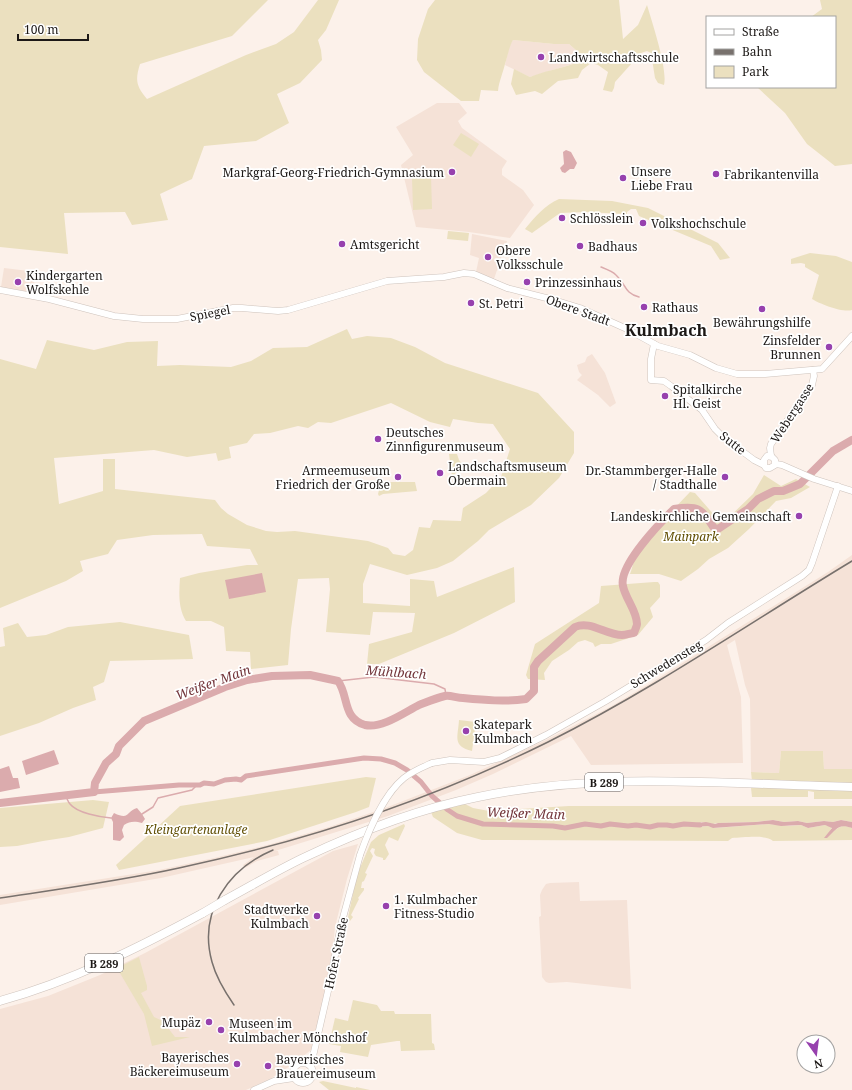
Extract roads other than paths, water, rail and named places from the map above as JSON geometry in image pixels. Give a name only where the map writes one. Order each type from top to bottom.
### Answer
[{"type":"highway","name":"B 289","points":[[0,1002],[49,986],[146,943],[301,859],[346,838],[422,811],[466,799],[499,792],[578,784],[636,781],[852,787]]},
{"type":"street","name":"Obere Stadt","points":[[406,279],[434,278],[470,273],[482,276],[498,284],[580,308],[627,329],[654,344],[690,355],[716,368],[737,374],[754,375],[813,370]]},
{"type":"street","name":"Spiegel","points":[[0,290],[114,316],[160,320],[190,317],[233,308],[278,311],[288,310],[387,281],[406,279]]},
{"type":"street","points":[[813,370],[819,370],[825,367],[852,336]]},
{"type":"street","name":"Sutte","points":[[654,344],[651,359],[651,380],[664,381],[671,386],[702,410],[715,429],[723,437],[754,460],[764,465]]},
{"type":"street","name":"Webergasse","points":[[771,456],[770,448],[772,444],[812,385],[814,376],[813,370]]},
{"type":"street","points":[[776,464],[775,460],[771,456],[764,458],[764,465],[766,468],[774,467],[776,464],[782,465],[800,474],[852,491]]},
{"type":"street","name":"Schwedensteg","points":[[360,856],[376,817],[391,793],[404,778],[417,769],[432,763],[450,760],[484,762],[500,758],[533,742],[706,640],[728,623],[802,576],[809,570],[812,563],[838,486]]},
{"type":"street","name":"Hofer Straße","points":[[311,1065],[328,991],[341,924],[360,856]]},
{"type":"street","name":"Hofer Straße","points":[[303,1062],[313,1051]]},
{"type":"street","points":[[303,1062],[311,1065],[314,1074],[310,1081],[300,1082],[294,1075],[295,1066],[303,1062]]},
{"type":"street","points":[[254,1090],[294,1075]]},
{"type":"waterway","points":[[601,267],[609,270],[619,278],[630,293],[639,297]]},
{"type":"waterway","name":"Weißer Main","points":[[0,803],[94,792],[95,783],[106,763],[116,754],[119,746],[144,721],[225,687],[247,680],[272,676],[310,675],[338,681],[344,693],[349,712],[358,722],[372,726],[379,725],[419,705],[445,696],[494,700],[526,699],[534,691],[534,667],[538,661],[575,627],[581,625],[592,626],[610,633],[622,635],[634,633],[637,625],[636,619],[624,591],[623,578],[627,568],[641,545],[674,509],[689,507],[694,508],[702,512],[714,528],[718,529],[748,509],[758,499],[774,491],[783,491],[800,484],[833,451],[852,440]]},
{"type":"waterway","name":"Mühlbach","points":[[338,681],[374,677],[434,684],[445,689],[446,696]]},
{"type":"waterway","name":"Weißer Main","points":[[94,792],[179,785],[200,785],[204,783],[214,784],[225,780],[241,780],[246,776],[364,758],[381,759],[395,763],[407,770],[421,782],[432,796],[448,810],[457,816],[483,824],[553,826],[565,828],[585,824],[601,826],[610,824],[628,826],[636,825],[650,827],[658,825],[700,825]]},
{"type":"waterway","points":[[142,814],[153,807],[158,798],[192,790],[197,785]]},
{"type":"waterway","points":[[65,795],[70,804],[78,810],[95,816],[111,818]]},
{"type":"railway","points":[[0,898],[135,877],[227,857],[321,832],[367,817],[459,782],[504,763],[587,722],[664,678],[852,561]]},
{"type":"railway","points":[[234,1005],[221,984],[212,962],[209,944],[209,926],[213,910],[220,894],[230,881],[243,868],[257,858],[273,850]]},
{"type":"place","name":"Landwirtschaftsschule","points":[[541,57]]},
{"type":"place","name":"Markgraf-Georg-Friedrich-Gymnasium","points":[[452,172]]},
{"type":"place","name":"Fabrikantenvilla","points":[[716,174]]},
{"type":"place","name":"Unsere Liebe Frau","points":[[623,178]]},
{"type":"place","name":"Schlösslein","points":[[562,218]]},
{"type":"place","name":"Volkshochschule","points":[[643,223]]},
{"type":"place","name":"Amtsgericht","points":[[342,244]]},
{"type":"place","name":"Badhaus","points":[[580,246]]},
{"type":"place","name":"Obere Volksschule","points":[[488,257]]},
{"type":"place","name":"Kindergarten Wolfskehle","points":[[18,282]]},
{"type":"place","name":"Prinzessinhaus","points":[[527,282]]},
{"type":"place","name":"St. Petri","points":[[471,303]]},
{"type":"place","name":"Rathaus","points":[[644,307]]},
{"type":"place","name":"Bewährungshilfe","points":[[762,309]]},
{"type":"place","name":"Zinsfelder Brunnen","points":[[829,347]]},
{"type":"place","name":"Spitalkirche Hl. Geist","points":[[665,396]]},
{"type":"place","name":"Deutsches Zinnfigurenmuseum","points":[[378,439]]},
{"type":"place","name":"Landschaftsmuseum Obermain","points":[[440,473]]},
{"type":"place","name":"Armeemuseum Friedrich der Große","points":[[398,477]]},
{"type":"place","name":"Dr.-Stammberger-Halle / Stadthalle","points":[[725,477]]},
{"type":"place","name":"Landeskirchliche Gemeinschaft","points":[[799,516]]},
{"type":"place","name":"Skatepark Kulmbach","points":[[466,731]]},
{"type":"place","name":"1. Kulmbacher Fitness-Studio","points":[[386,906]]},
{"type":"place","name":"Stadtwerke Kulmbach","points":[[317,916]]},
{"type":"place","name":"Mupäz","points":[[209,1022]]},
{"type":"place","name":"Museen im Kulmbacher Mönchshof","points":[[221,1030]]},
{"type":"place","name":"Bayerisches Bäckereimuseum","points":[[237,1064]]},
{"type":"place","name":"Bayerisches Brauereimuseum","points":[[268,1066]]},
{"type":"district","name":"Kulmbach","points":[[666,330]]},
{"type":"park label","name":"Mainpark","points":[[691,536]]},
{"type":"park label","name":"Kleingartenanlage","points":[[196,829]]}]
